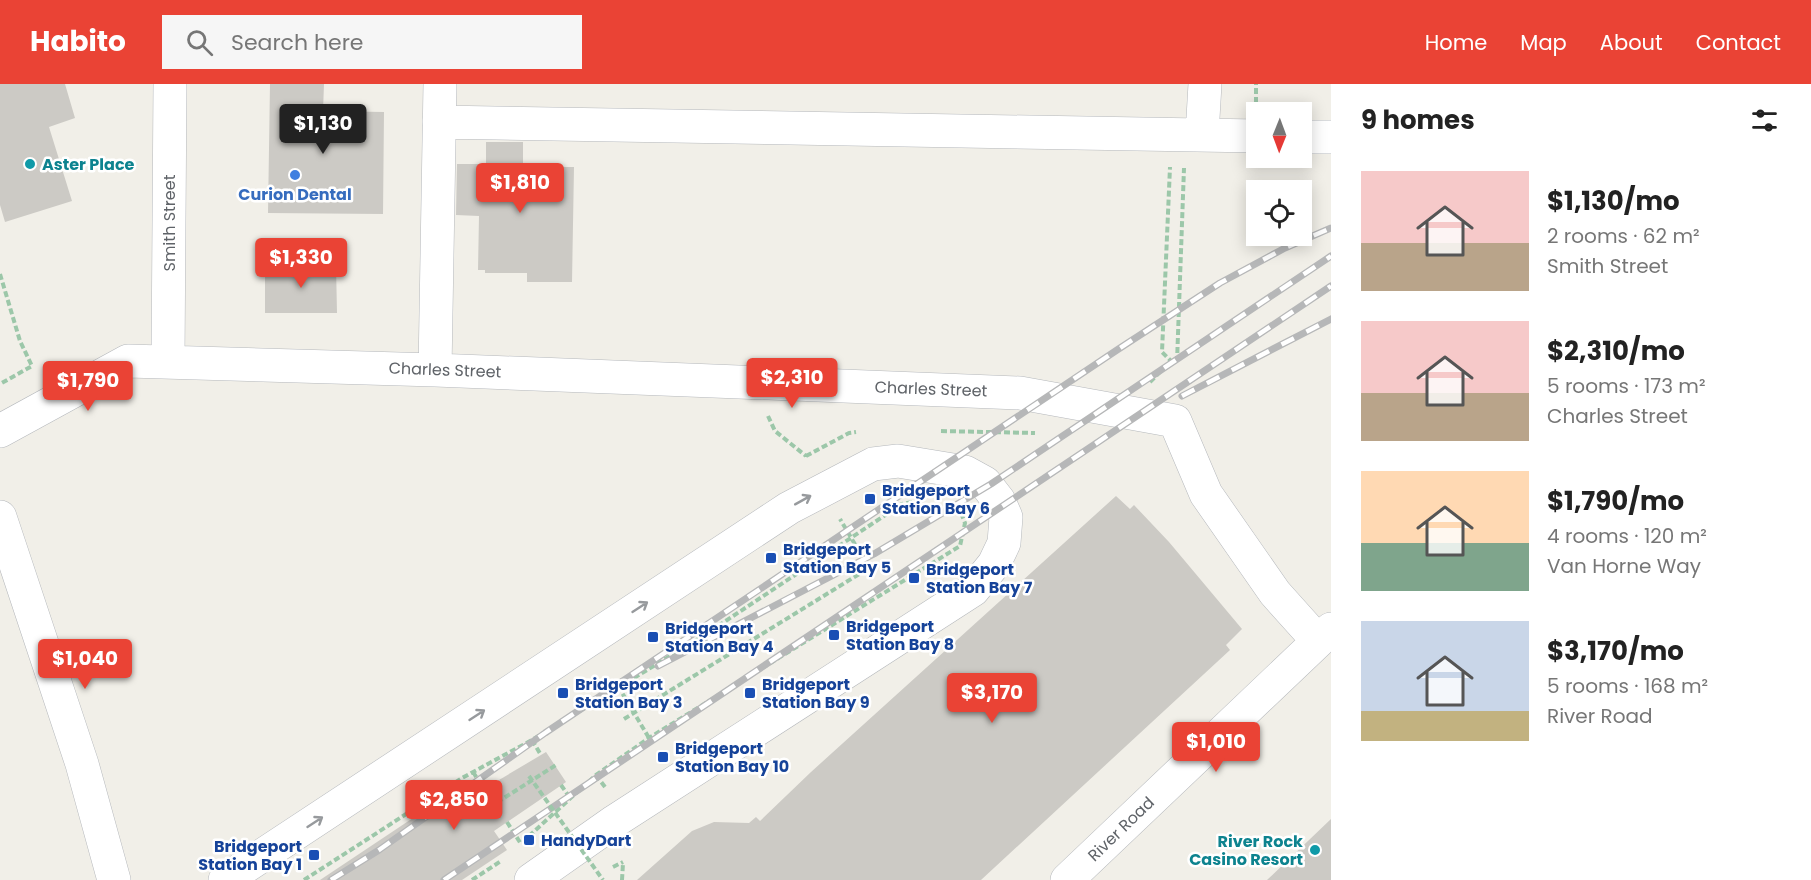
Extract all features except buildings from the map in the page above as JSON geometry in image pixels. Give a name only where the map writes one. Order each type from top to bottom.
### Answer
[{"type":"street","name":"Smith Street","points":[[168,361],[170,84]]},
{"type":"street","points":[[435,370],[440,84]]},
{"type":"street","points":[[1193,147],[1205,84]]},
{"type":"street","points":[[439,122],[1193,147],[1246,138]]},
{"type":"street","points":[[1312,137],[1331,137]]},
{"type":"street","name":"Charles Street","points":[[0,431],[128,361],[753,381],[1020,393],[1175,421],[1206,494],[1275,593],[1324,635]]},
{"type":"street","points":[[229,879],[779,515],[825,488],[873,464],[897,461],[965,472],[985,483],[999,501],[1006,517],[1004,543],[994,564],[973,590],[615,821],[531,880]]},
{"type":"street","points":[[0,517],[82,764],[114,880]]},
{"type":"street","name":"River Road","points":[[1067,880],[1324,635]]},
{"type":"path","points":[[1177,362],[1193,147]]},
{"type":"path","points":[[1170,166],[1162,352],[1171,361]]},
{"type":"path","points":[[0,274],[20,341],[32,366],[0,384]]},
{"type":"path","points":[[753,381],[775,431],[806,456],[812,465]]},
{"type":"path","points":[[303,880],[473,772],[532,740],[703,636],[902,504],[921,500]]},
{"type":"path","points":[[515,850],[596,775],[649,738],[960,546],[965,522],[961,513],[941,503]]},
{"type":"path","points":[[624,719],[869,568],[839,518]]},
{"type":"path","points":[[618,686],[649,738]]},
{"type":"path","points":[[532,740],[541,755]]},
{"type":"path","points":[[482,812],[531,778],[556,765]]},
{"type":"path","points":[[473,772],[484,789]]},
{"type":"path","points":[[531,778],[603,880]]},
{"type":"path","points":[[561,785],[570,798]]},
{"type":"path","points":[[507,822],[521,844]]},
{"type":"path","points":[[472,880],[508,856]]},
{"type":"path","points":[[622,880],[623,862]]},
{"type":"railway","points":[[331,880],[379,850],[545,733],[1117,350],[1220,283],[1285,248],[1331,228]]},
{"type":"railway","points":[[658,666],[874,554],[991,484],[1331,256]]},
{"type":"railway","points":[[444,880],[1331,286]]},
{"type":"railway","points":[[1182,396],[1331,319]]},
{"type":"place","name":"Aster Place","points":[[30,164]]},
{"type":"place","name":"Curion Dental","points":[[295,175]]},
{"type":"place","name":"Bridgeport Station Bay 6","points":[[870,499]]},
{"type":"place","name":"Bridgeport Station Bay 5","points":[[771,558]]},
{"type":"place","name":"Bridgeport Station Bay 7","points":[[914,578]]},
{"type":"place","name":"Bridgeport Station Bay 8","points":[[834,635]]},
{"type":"place","name":"Bridgeport Station Bay 4","points":[[653,637]]},
{"type":"place","name":"Bridgeport Station Bay 3","points":[[563,693]]},
{"type":"place","name":"Bridgeport Station Bay 9","points":[[750,693]]},
{"type":"place","name":"Bridgeport Station Bay 10","points":[[663,757]]},
{"type":"place","name":"HandyDart","points":[[529,840]]},
{"type":"place","name":"River Rock Casino Resort","points":[[1315,850]]},
{"type":"place","name":"Bridgeport Station Bay 1","points":[[314,855]]}]
